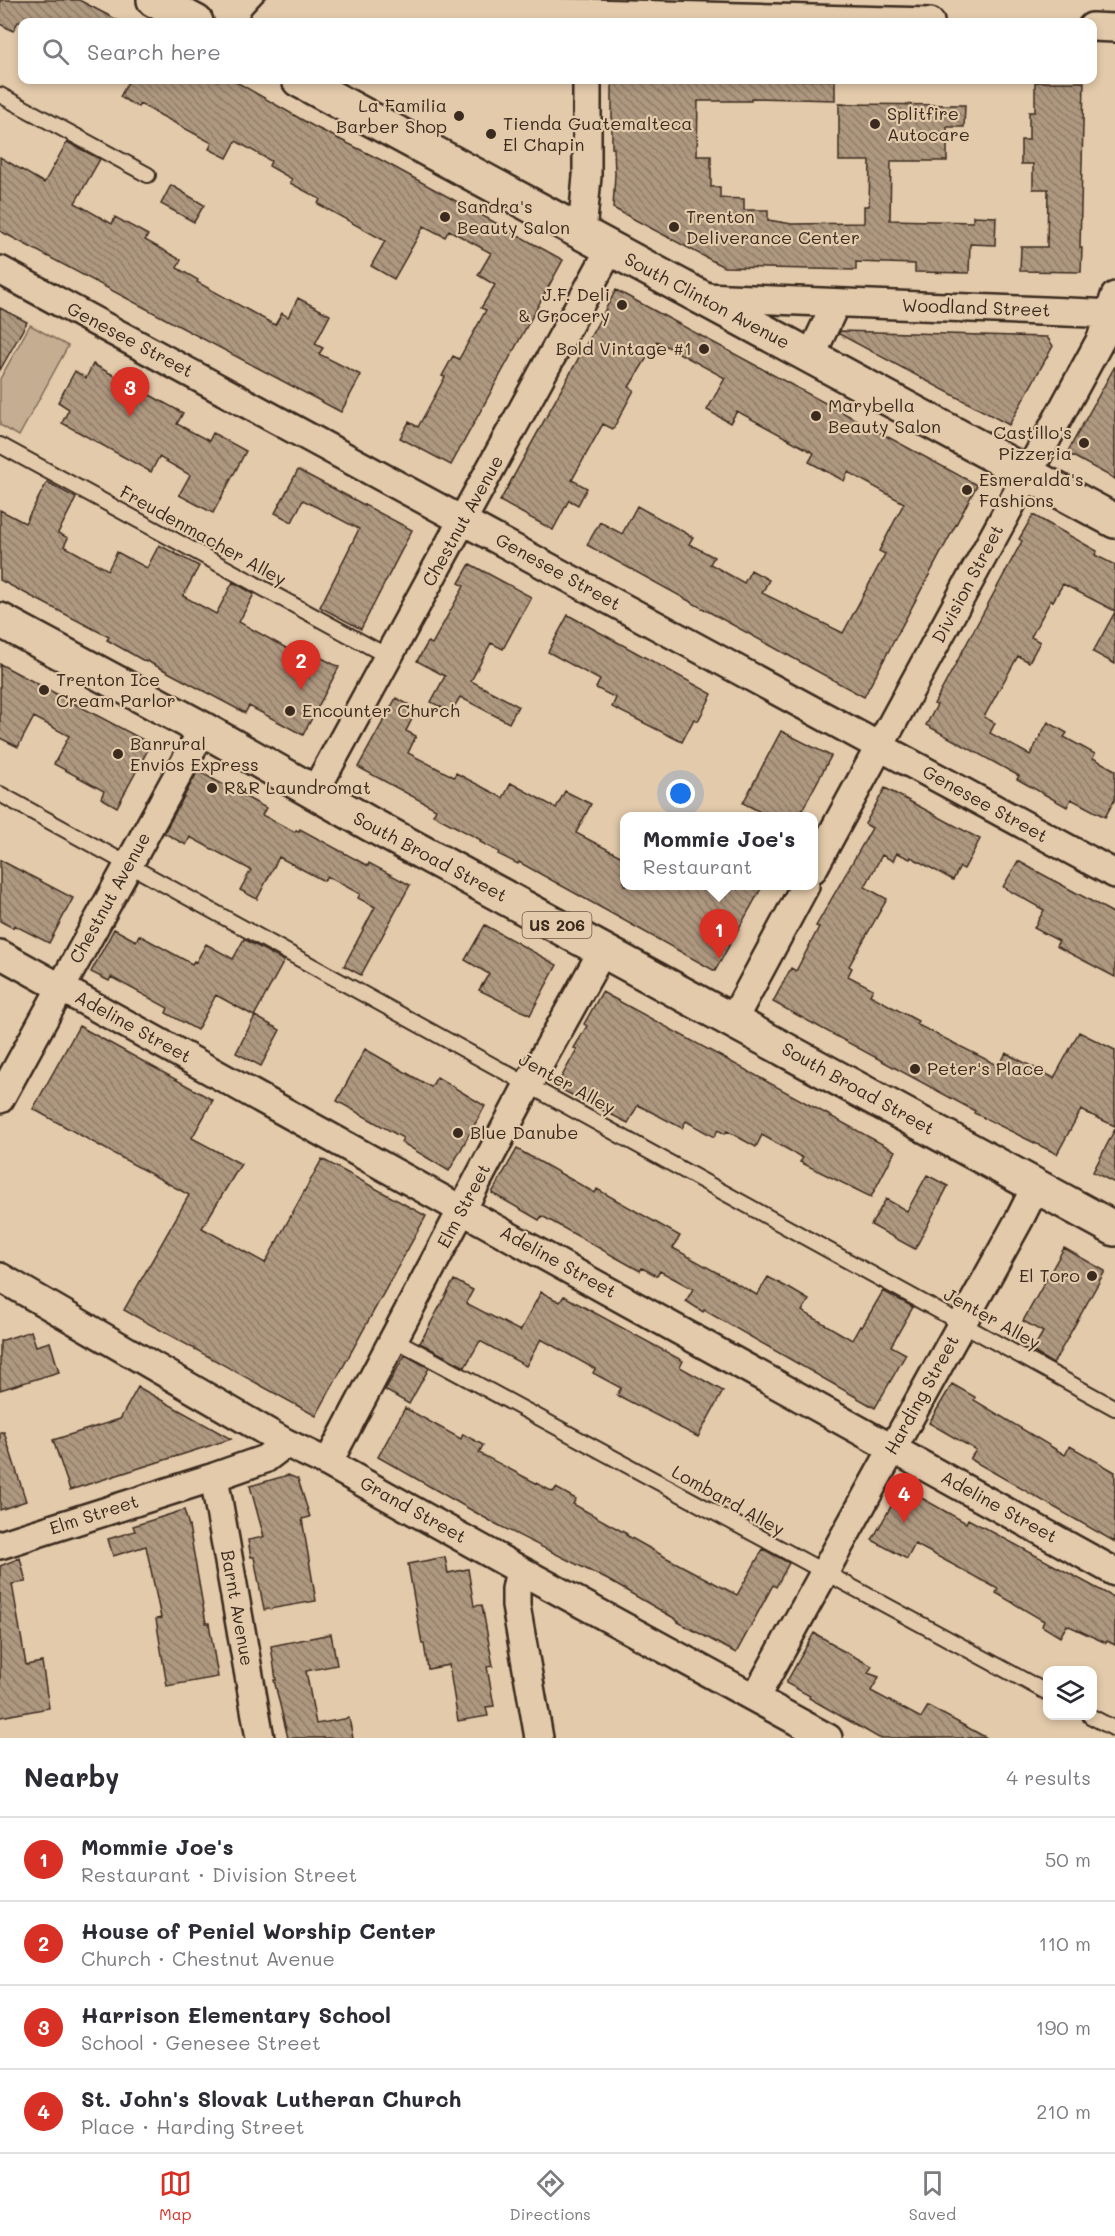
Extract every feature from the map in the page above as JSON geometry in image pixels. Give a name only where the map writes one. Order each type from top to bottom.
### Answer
[{"type":"main road","points":[[154,0],[192,14]]},
{"type":"main road","name":"South Clinton Avenue","points":[[306,84],[1115,521]]},
{"type":"main road","name":"South Broad Street","points":[[0,620],[1115,1229]]},
{"type":"street","points":[[266,18],[276,8],[587,12],[793,18]]},
{"type":"street","points":[[1097,27],[1115,28]]},
{"type":"street","points":[[582,233],[587,176],[587,84]]},
{"type":"street","name":"Chestnut Avenue","points":[[314,793],[610,249]]},
{"type":"street","name":"Genesee Street","points":[[0,270],[1115,874]]},
{"type":"street","name":"Woodland Street","points":[[702,297],[837,303],[1113,308]]},
{"type":"street","points":[[811,356],[837,303]]},
{"type":"street","name":"Division Street","points":[[818,860],[1101,339],[1113,308]]},
{"type":"street","name":"Chestnut Avenue","points":[[0,1099],[203,729]]},
{"type":"street","points":[[734,1020],[802,890]]},
{"type":"street","name":"Elm Street","points":[[328,1463],[392,1338],[603,950]]},
{"type":"street","name":"Adeline Street","points":[[0,954],[1115,1572]]},
{"type":"street","name":"Harding Street","points":[[755,1698],[1036,1186]]},
{"type":"street","name":"Grand Street","points":[[0,1277],[286,1443],[328,1463],[828,1738]]},
{"type":"street","name":"Elm Street","points":[[0,1545],[214,1477],[264,1459],[286,1443]]},
{"type":"street","name":"Barnt Avenue","points":[[214,1477],[260,1738]]},
{"type":"street","points":[[520,1570],[516,1606],[539,1738]]},
{"type":"lane","points":[[0,95],[148,175]]},
{"type":"lane","name":"Freudenmacher Alley","points":[[0,445],[388,657]]},
{"type":"lane","name":"Jenter Alley","points":[[0,794],[529,1083],[1115,1408]]},
{"type":"lane","name":"Lombard Alley","points":[[392,1338],[1043,1691]]},
{"type":"lane","points":[[1097,1720],[1115,1729]]},
{"type":"shaded area","points":[[30,325],[68,346],[19,436],[0,425],[0,379]]},
{"type":"building","points":[[0,0],[79,0],[113,18],[18,18],[13,31],[0,24]]},
{"type":"building","points":[[127,84],[240,84],[313,126],[381,160],[563,260],[451,465],[400,438],[409,422],[418,427],[445,377],[442,376],[453,356],[459,359],[486,310],[481,308],[495,285],[478,275],[491,253],[449,230],[445,237],[424,226],[394,279],[371,266],[385,241],[318,204],[320,199],[290,183],[292,179],[269,166],[271,161],[236,141],[227,158],[209,149],[212,143],[140,104],[138,107],[120,97]]},
{"type":"building","points":[[612,84],[835,84],[835,100],[751,98],[751,101],[698,101],[697,156],[711,156],[711,187],[720,187],[720,198],[744,199],[744,210],[768,210],[768,220],[792,224],[864,223],[864,206],[869,206],[870,161],[839,161],[839,104],[965,105],[964,127],[947,127],[947,161],[891,161],[890,220],[973,222],[973,216],[996,217],[995,245],[970,244],[969,273],[915,272],[915,264],[856,262],[856,270],[724,267],[613,208],[615,174],[614,148],[612,148]]},
{"type":"building","points":[[1035,84],[1084,84],[1081,272],[1020,271],[1021,247],[1047,247],[1048,189],[1033,189],[1033,164],[1021,164],[1021,140],[1029,140],[1029,112],[1035,112]]},
{"type":"building","points":[[67,142],[100,159],[75,203],[112,224],[115,217],[148,235],[145,240],[181,260],[177,268],[198,280],[197,282],[275,325],[282,313],[288,317],[298,298],[330,315],[315,344],[323,348],[319,354],[361,375],[341,412],[0,231],[0,157],[44,183]]},
{"type":"building","points":[[171,185],[204,205],[194,222],[161,204]]},
{"type":"building","points":[[616,290],[977,485],[864,697],[587,545],[600,522],[622,534],[637,506],[693,537],[689,544],[714,557],[710,564],[744,583],[751,570],[769,580],[762,593],[843,633],[885,554],[879,551],[904,503],[848,472],[844,481],[809,462],[814,453],[737,411],[730,423],[707,410],[725,378],[657,341],[629,387],[634,390],[613,429],[603,424],[572,480],[587,488],[578,505],[569,500],[553,530],[500,501]]},
{"type":"building","points":[[0,308],[27,322],[0,370]]},
{"type":"building","points":[[840,331],[1047,337],[1053,346],[1009,425],[839,334]]},
{"type":"building","points":[[93,364],[183,413],[177,424],[209,441],[213,433],[246,451],[213,513],[179,495],[190,475],[159,457],[151,472],[62,423],[69,409],[58,402],[75,371],[86,378]]},
{"type":"building","points":[[1115,366],[1115,479],[1067,453]]},
{"type":"building","points":[[298,470],[412,530],[361,629],[320,607],[359,529],[303,500],[292,522],[275,513]]},
{"type":"building","points":[[47,482],[76,498],[58,533],[68,538],[64,546],[108,570],[117,552],[147,568],[159,545],[199,566],[183,596],[216,614],[233,582],[254,594],[239,622],[295,653],[299,646],[339,667],[303,735],[249,706],[245,713],[146,662],[107,640],[109,637],[0,580],[0,510],[25,523]]},
{"type":"building","points":[[1033,515],[1097,551],[1095,555],[1115,565],[1115,611],[1063,584],[1053,601],[1051,600],[1031,637],[1040,642],[1029,662],[1018,656],[984,717],[995,723],[990,733],[1030,755],[1048,722],[1067,733],[1064,737],[1095,754],[1093,758],[1115,770],[1115,799],[1105,817],[1071,799],[1067,807],[1017,779],[1019,776],[926,725],[937,705],[934,704],[1022,541],[1019,539]]},
{"type":"building","points":[[470,564],[531,597],[503,649],[491,643],[471,681],[518,706],[509,723],[460,697],[451,712],[431,702],[445,676],[417,661],[428,642],[432,644],[464,586],[459,583]]},
{"type":"building","points":[[1115,612],[1115,664],[1093,652]]},
{"type":"building","points":[[568,615],[712,694],[698,721],[694,719],[682,742],[612,707],[616,698],[596,688],[600,680],[548,652]]},
{"type":"building","points":[[0,664],[151,744],[117,807],[101,798],[104,791],[54,764],[69,736],[34,717],[18,747],[0,738]]},
{"type":"building","points":[[396,698],[417,709],[406,731],[416,736],[408,753],[454,777],[456,773],[503,798],[511,783],[556,808],[565,791],[591,804],[576,833],[620,856],[620,890],[760,890],[715,971],[519,862],[518,864],[498,854],[499,852],[480,842],[481,840],[433,815],[436,809],[358,767]]},
{"type":"building","points":[[781,731],[831,756],[801,812],[760,812],[743,803]]},
{"type":"building","points":[[198,771],[266,808],[262,815],[295,832],[300,829],[368,866],[369,863],[410,885],[361,975],[344,966],[375,907],[358,898],[360,894],[327,876],[324,881],[279,857],[257,899],[240,890],[251,870],[190,837],[186,845],[164,833]]},
{"type":"building","points":[[885,788],[980,839],[964,869],[960,867],[953,880],[911,857],[910,859],[897,853],[893,861],[882,855],[865,887],[887,899],[849,966],[852,968],[848,976],[873,989],[870,995],[918,1021],[916,1024],[999,1066],[1006,1053],[1054,1078],[1079,1032],[1115,1050],[1115,1126],[1081,1110],[1057,1154],[974,1113],[975,1111],[773,1002],[791,968],[796,971],[819,927],[816,926],[872,828],[865,824]]},
{"type":"building","points":[[0,860],[73,898],[49,943],[14,925],[13,928],[0,921]]},
{"type":"building","points":[[1018,861],[1115,914],[1115,977],[1056,946],[1059,941],[1034,928],[1044,910],[1003,887]]},
{"type":"building","points":[[485,925],[557,965],[530,1015],[479,990],[489,974],[465,960]]},
{"type":"building","points":[[114,929],[136,941],[139,935],[192,964],[196,962],[206,944],[233,959],[244,939],[284,961],[254,1016],[216,995],[197,1030],[166,1013],[168,1008],[111,977],[109,981],[91,972]]},
{"type":"building","points":[[602,992],[895,1151],[871,1197],[800,1162],[803,1158],[762,1135],[756,1147],[727,1131],[725,1134],[718,1130],[714,1137],[686,1121],[682,1128],[638,1105],[628,1123],[556,1087],[577,1049],[574,1048],[587,1026],[584,1024]]},
{"type":"building","points":[[255,1016],[280,1030],[261,1066],[236,1053]]},
{"type":"building","points":[[79,1026],[213,1100],[192,1138],[241,1164],[202,1228],[265,1263],[322,1159],[426,1216],[316,1416],[124,1310],[189,1195],[33,1109]]},
{"type":"building","points":[[365,1049],[431,1087],[437,1077],[485,1106],[449,1171],[401,1142],[403,1138],[337,1101]]},
{"type":"building","points":[[1115,1129],[1115,1183],[1093,1172]]},
{"type":"building","points":[[517,1149],[595,1193],[597,1189],[680,1236],[673,1248],[757,1295],[768,1277],[792,1290],[809,1300],[802,1311],[852,1340],[883,1291],[913,1307],[891,1346],[906,1354],[875,1408],[686,1301],[693,1289],[660,1271],[657,1276],[642,1268],[640,1271],[542,1216],[539,1220],[492,1193]]},
{"type":"building","points":[[927,1175],[948,1186],[915,1249],[871,1225],[886,1199],[907,1211]]},
{"type":"building","points":[[1064,1248],[1105,1271],[1053,1364],[1032,1351],[1043,1332],[1023,1321]]},
{"type":"building","points":[[454,1280],[473,1290],[466,1303],[520,1331],[541,1292],[560,1302],[564,1296],[683,1361],[680,1367],[723,1391],[698,1437],[617,1395],[621,1388],[593,1373],[595,1369],[541,1339],[526,1366],[480,1341],[465,1367],[420,1343]]},
{"type":"building","points":[[31,1331],[36,1346],[50,1342],[59,1372],[0,1390],[0,1341]]},
{"type":"building","points":[[405,1355],[429,1368],[409,1404],[385,1390]]},
{"type":"building","points":[[952,1384],[975,1397],[974,1400],[1065,1455],[1070,1446],[1115,1472],[1115,1542],[970,1459],[976,1450],[929,1423]]},
{"type":"building","points":[[138,1387],[231,1439],[70,1490],[53,1440],[120,1419]]},
{"type":"building","points":[[405,1408],[461,1439],[463,1434],[483,1445],[479,1453],[553,1492],[556,1488],[576,1499],[573,1504],[737,1595],[763,1549],[789,1563],[776,1587],[773,1585],[736,1653],[678,1622],[608,1580],[494,1523],[378,1457]]},
{"type":"building","points":[[0,1432],[4,1432],[26,1501],[0,1510]]},
{"type":"building","points":[[288,1475],[298,1479],[310,1517],[302,1519],[316,1601],[264,1610],[254,1557],[251,1557],[248,1540],[264,1537],[250,1486]]},
{"type":"building","points":[[902,1487],[966,1523],[968,1519],[1115,1598],[1115,1645],[1067,1625],[1060,1637],[1042,1626],[1044,1621],[996,1593],[998,1589],[915,1544],[907,1559],[872,1540]]},
{"type":"building","points":[[184,1510],[189,1526],[206,1623],[209,1623],[218,1677],[167,1686],[156,1619],[161,1618],[146,1546],[113,1556],[108,1539],[135,1531],[133,1526]]},
{"type":"building","points":[[445,1557],[448,1573],[468,1569],[474,1606],[482,1605],[493,1666],[487,1667],[494,1706],[486,1707],[488,1716],[458,1721],[449,1665],[428,1669],[408,1564]]},
{"type":"building","points":[[20,1558],[26,1582],[12,1584],[26,1665],[42,1662],[49,1708],[0,1717],[0,1566]]},
{"type":"building","points":[[814,1633],[872,1666],[868,1673],[879,1677],[871,1691],[921,1718],[928,1706],[987,1738],[879,1738],[809,1698],[810,1696],[786,1683]]},
{"type":"building","points":[[331,1634],[337,1665],[306,1671],[316,1724],[349,1718],[353,1738],[288,1738],[274,1680],[276,1680],[271,1646]]},
{"type":"place","name":"La Familia Barber Shop","points":[[459,116]]},
{"type":"place","name":"Splitfire Autocare","points":[[875,124]]},
{"type":"place","name":"Tienda Guatemalteca El Chapin","points":[[491,134]]},
{"type":"place","name":"Sandra's Beauty Salon","points":[[445,217]]},
{"type":"place","name":"Trenton Deliverance Center","points":[[674,227]]},
{"type":"place","name":"J.F. Deli & Grocery","points":[[622,305]]},
{"type":"place","name":"Bold Vintage #1","points":[[704,349]]},
{"type":"place","name":"Marybella Beauty Salon","points":[[816,416]]},
{"type":"place","name":"Harrison Elementary School","points":[[130,417]]},
{"type":"place","name":"Castillo's Pizzeria","points":[[1084,443]]},
{"type":"place","name":"Esmeralda's Fashions","points":[[967,490]]},
{"type":"place","name":"Trenton Ice Cream Parlor","points":[[44,690]]},
{"type":"place","name":"House of Peniel Worship Center","points":[[301,690]]},
{"type":"place","name":"Encounter Church","points":[[290,711]]},
{"type":"place","name":"Banrural Envios Express","points":[[118,754]]},
{"type":"place","name":"R&R Laundromat","points":[[212,788]]},
{"type":"place","name":"Mommie Joe's","points":[[719,959]]},
{"type":"place","name":"Peter's Place","points":[[915,1069]]},
{"type":"place","name":"Blue Danube","points":[[458,1133]]},
{"type":"place","name":"El Toro","points":[[1092,1276]]},
{"type":"place","name":"St. John's Slovak Lutheran Church","points":[[904,1523]]}]
